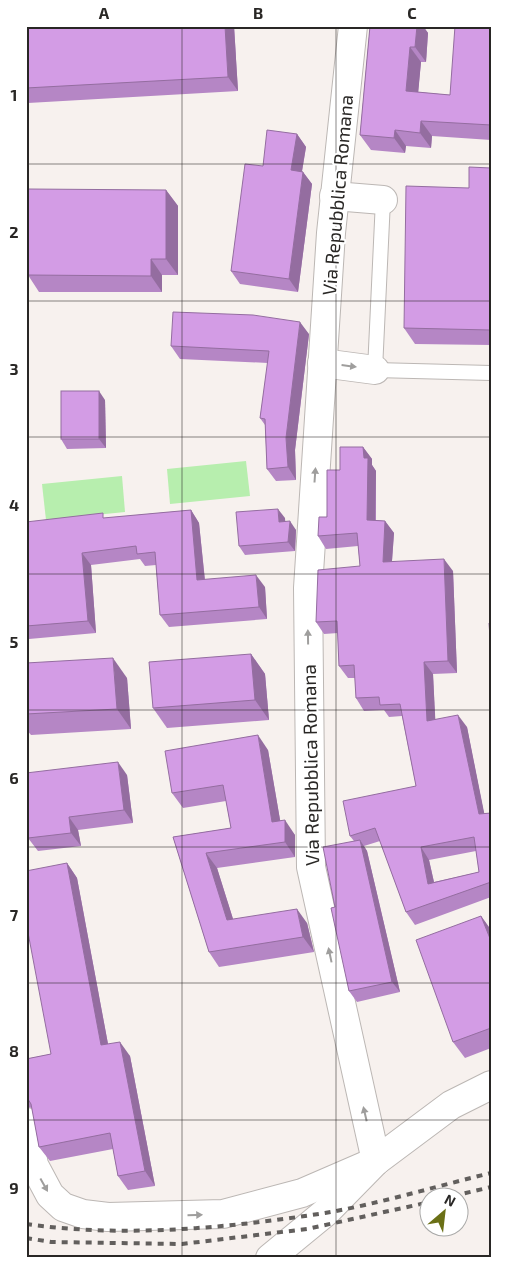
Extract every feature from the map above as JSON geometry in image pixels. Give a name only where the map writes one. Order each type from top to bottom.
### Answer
[{"type":"street","name":"Via Repubblica Romana","points":[[353,26],[334,196],[308,588],[311,867],[376,1161]]},
{"type":"street","points":[[334,196],[383,200]]},
{"type":"street","points":[[322,363],[375,370]]},
{"type":"street","points":[[270,1258],[326,1212],[376,1161],[451,1106],[491,1085]]},
{"type":"street","points":[[26,1122],[34,1165],[50,1195],[63,1207],[83,1214],[108,1217],[223,1214],[302,1193],[376,1161]]},
{"type":"lane","points":[[383,200],[375,370],[491,373]]},
{"type":"green space","points":[[246,461],[250,496],[170,504],[167,469]]},
{"type":"green space","points":[[122,476],[125,512],[46,520],[42,484]]},
{"type":"building","points":[[26,26],[225,26],[228,77],[26,88]]},
{"type":"building","points":[[370,26],[417,26],[415,47],[410,47],[406,91],[450,95],[455,26],[491,26],[491,125],[421,121],[420,133],[395,130],[394,138],[360,135]]},
{"type":"building","points":[[267,130],[297,134],[291,170],[303,172],[289,279],[231,271],[245,164],[263,166]]},
{"type":"building","points":[[469,167],[491,168],[490,330],[404,328],[406,186],[469,188]]},
{"type":"building","points":[[28,189],[166,190],[166,259],[151,259],[151,276],[28,275]]},
{"type":"building","points":[[173,312],[253,315],[300,322],[286,438],[288,467],[267,469],[265,419],[260,418],[269,351],[171,346]]},
{"type":"building","points":[[61,391],[99,391],[99,439],[61,439]]},
{"type":"building","points":[[340,447],[363,447],[364,458],[368,458],[367,520],[385,521],[383,562],[444,559],[448,661],[424,662],[427,721],[458,715],[479,814],[491,813],[491,882],[406,912],[375,828],[350,836],[343,801],[416,786],[400,704],[380,705],[379,697],[356,698],[354,665],[339,666],[337,621],[316,622],[318,570],[360,566],[357,533],[318,536],[319,517],[327,517],[327,470],[340,470]],"holes":[[[474,837],[479,872],[428,884],[421,847]]]},
{"type":"building","points":[[278,509],[279,522],[290,521],[288,542],[239,546],[236,512]]},
{"type":"building","points":[[191,510],[197,580],[256,575],[259,607],[160,615],[155,552],[137,554],[136,546],[82,553],[88,621],[26,626],[26,587],[28,587],[26,576],[26,522],[103,513],[103,518]]},
{"type":"building","points":[[489,623],[491,623],[491,652]]},
{"type":"building","points":[[251,654],[255,700],[153,708],[149,662]]},
{"type":"building","points":[[113,658],[117,709],[26,714],[26,663]]},
{"type":"building","points":[[258,735],[272,822],[285,820],[285,842],[206,853],[227,920],[297,909],[303,937],[209,952],[173,837],[231,828],[223,785],[172,793],[165,751]]},
{"type":"building","points":[[118,762],[124,810],[69,817],[71,833],[28,838],[26,773]]},
{"type":"building","points":[[360,840],[392,982],[349,991],[331,908],[335,907],[323,847]]},
{"type":"building","points":[[67,863],[101,1045],[120,1042],[145,1171],[118,1176],[110,1133],[39,1147],[31,1104],[26,1096],[26,1059],[51,1054],[26,922],[26,871]]},
{"type":"building","points":[[481,916],[491,941],[491,1028],[453,1042],[416,940]]},
{"type":"railway","points":[[26,1224],[63,1228],[138,1231],[251,1223],[345,1209],[491,1173]]},
{"type":"railway","points":[[470,1192],[491,1187]]},
{"type":"railway","points":[[26,1238],[51,1242],[182,1244],[307,1229],[420,1204]]}]
